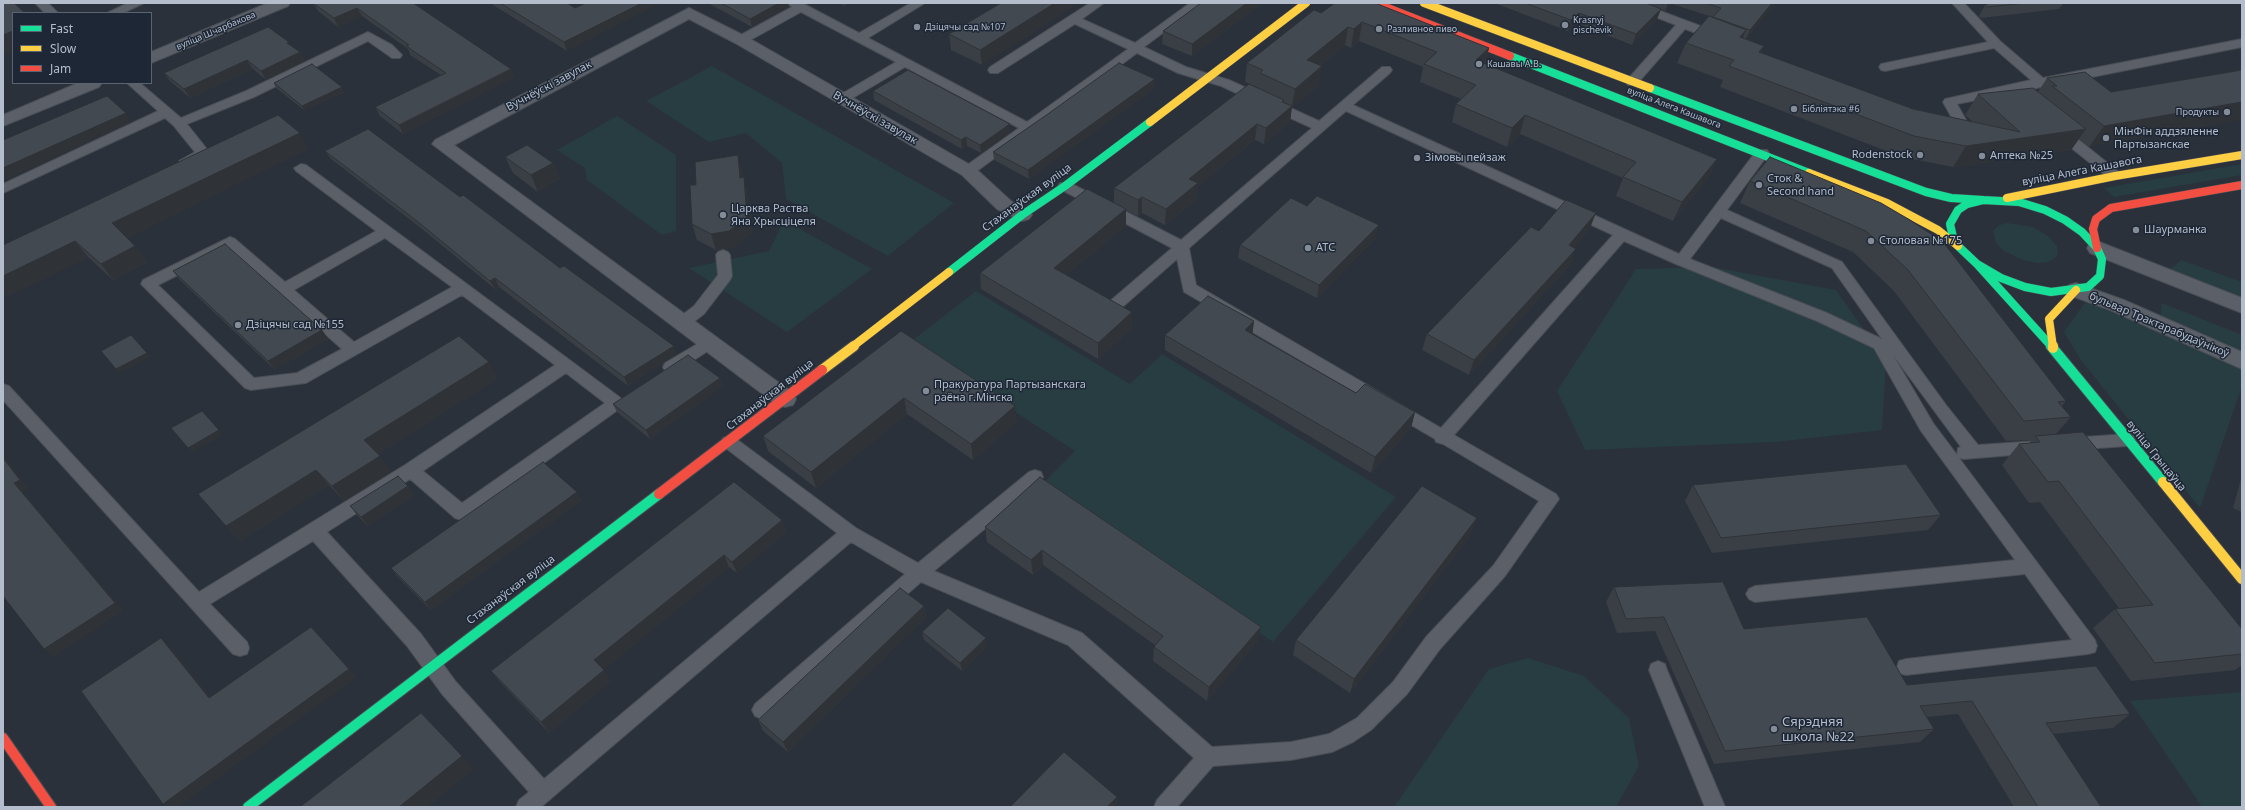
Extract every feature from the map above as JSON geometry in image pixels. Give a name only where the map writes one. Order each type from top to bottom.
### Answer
[{"type":"main road","name":"Стаханаўская вуліца","points":[[248,807],[432,665],[729,442],[1022,215],[1066,186],[1306,3]]},
{"type":"main road","name":"вуліца Алега Кашавога","points":[[1375,3],[1638,95],[1926,192],[1951,198],[1983,200]]},
{"type":"main road","name":"вуліца Алега Кашавога","points":[[1424,3],[1632,82],[1638,95],[1762,153],[1916,217],[1938,230],[1977,264]]},
{"type":"main road","name":"вуліца Алега Кашавога","points":[[1997,200],[2115,176],[2242,155]]},
{"type":"main road","points":[[1977,264],[2001,278],[2026,287],[2051,292],[2076,290],[2088,287],[2100,276],[2102,270],[2102,259],[2097,248],[2093,229],[2100,216],[2110,208],[2242,185]]},
{"type":"main road","points":[[1958,246],[1953,237],[1950,224],[1953,216],[1958,210],[1967,204],[1983,200],[1997,200],[2019,202],[2044,210],[2065,220],[2082,232],[2097,248]]},
{"type":"main road","name":"вуліца Грыцаўца","points":[[1977,264],[2053,348],[2127,440],[2235,560],[2242,579]]},
{"type":"main road","points":[[2053,348],[2049,319],[2076,290]]},
{"type":"main road","points":[[4,743],[51,807]]},
{"type":"street","name":"вуліца Шчарбакова","points":[[152,58],[282,3]]},
{"type":"street","name":"Вучнёўскі завулак","points":[[785,399],[441,144],[689,13],[741,40],[968,171],[1004,205],[1022,215]]},
{"type":"street","points":[[3,121],[91,84]]},
{"type":"street","points":[[2097,248],[2242,306]]},
{"type":"street","name":"бульвар Трактарабудаўнікоў","points":[[2076,290],[2117,306],[2242,361]]},
{"type":"lane","points":[[41,3],[51,12]]},
{"type":"lane","points":[[116,12],[138,3]]},
{"type":"lane","points":[[994,70],[1098,3]]},
{"type":"lane","points":[[968,171],[1197,3]]},
{"type":"lane","points":[[1628,3],[1727,40]]},
{"type":"lane","points":[[1958,3],[1996,44],[2040,82]]},
{"type":"lane","points":[[859,38],[916,4]]},
{"type":"lane","points":[[741,40],[797,5],[1027,127]]},
{"type":"lane","points":[[1074,19],[1182,70],[1208,77],[1321,127]]},
{"type":"lane","points":[[1632,82],[1682,24]]},
{"type":"lane","points":[[179,123],[250,94],[368,36],[388,48],[396,55]]},
{"type":"lane","points":[[1930,126],[1960,120],[1949,102],[2007,91],[2040,82],[2242,43]]},
{"type":"lane","points":[[1885,67],[1996,44]]},
{"type":"lane","points":[[842,98],[904,62]]},
{"type":"lane","points":[[1114,306],[1386,70]]},
{"type":"lane","points":[[134,84],[179,123],[203,153],[175,166]]},
{"type":"lane","points":[[2007,91],[2019,100]]},
{"type":"lane","points":[[1345,106],[1622,234],[1681,260],[1822,316],[1879,344],[1927,427],[1949,454],[2088,646],[1906,667]]},
{"type":"lane","points":[[3,189],[167,112]]},
{"type":"lane","points":[[2050,124],[2115,176]]},
{"type":"lane","points":[[1681,260],[1762,153]]},
{"type":"lane","points":[[301,168],[566,365],[622,399],[460,513],[411,470]]},
{"type":"lane","points":[[1066,186],[1182,246]]},
{"type":"lane","points":[[1718,211],[1837,265],[1940,409],[1974,452]]},
{"type":"lane","points":[[284,289],[386,231]]},
{"type":"lane","points":[[1442,438],[1622,234]]},
{"type":"lane","points":[[352,349],[230,242],[148,284],[251,384],[300,379],[462,288]]},
{"type":"lane","points":[[1164,807],[1208,757],[1291,751],[1332,743],[1364,724],[1400,688],[1434,643],[1498,571],[1550,500],[1442,438],[1189,288],[1182,246]]},
{"type":"lane","points":[[682,322],[699,310],[725,276],[723,255]]},
{"type":"lane","points":[[656,377],[709,343]]},
{"type":"lane","points":[[197,603],[411,470],[566,365]]},
{"type":"lane","points":[[3,390],[197,603],[240,648]]},
{"type":"lane","points":[[1949,454],[2127,440]]},
{"type":"lane","points":[[729,442],[850,533],[919,573],[1075,639],[1208,757]]},
{"type":"lane","points":[[762,710],[919,573],[1035,477]]},
{"type":"lane","points":[[315,531],[414,640],[449,688],[542,792]]},
{"type":"lane","points":[[526,807],[850,533]]},
{"type":"lane","points":[[1755,594],[2030,566]]},
{"type":"lane","points":[[1658,670],[1715,807]]},
{"type":"green space","points":[[712,66],[954,203],[888,256],[786,199],[782,163],[746,133],[709,142],[646,101]]},
{"type":"green space","points":[[617,116],[676,155],[676,231],[662,235],[587,180],[585,168],[557,150]]},
{"type":"green space","points":[[2242,164],[2242,175],[2114,197],[2104,188]]},
{"type":"green space","points":[[784,220],[872,269],[787,332],[689,268],[769,251]]},
{"type":"green space","points":[[2007,223],[2033,227],[2048,236],[2057,246],[2058,254],[2055,258],[2048,262],[2037,263],[2023,260],[2004,251],[1996,243],[1993,231],[1999,225]]},
{"type":"green space","points":[[2181,260],[2242,282],[2242,298],[2169,270]]},
{"type":"green space","points":[[1712,267],[1836,290],[1886,361],[1882,430],[1775,442],[1585,450],[1557,391],[1636,269]]},
{"type":"green space","points":[[976,291],[1130,384],[1162,354],[1396,497],[1273,642],[1041,485],[1075,451],[909,343]]},
{"type":"green space","points":[[2086,301],[2242,368],[2242,386],[2200,508],[2080,359],[2064,332]]},
{"type":"green space","points":[[2162,303],[2242,335],[2242,351],[2160,318]]},
{"type":"green space","points":[[1528,658],[1584,676],[1629,718],[1639,766],[1616,807],[1394,807],[1489,669]]},
{"type":"green space","points":[[2242,692],[2242,807],[2202,807],[2130,701]]},
{"type":"building","points":[[3,3],[14,3],[24,12],[12,12],[12,31],[3,35]]},
{"type":"building","points":[[313,3],[413,3],[511,69],[399,125],[375,107],[446,73],[406,46],[409,45],[357,8],[334,18]]},
{"type":"building","points":[[500,3],[567,3],[575,8],[586,3],[642,3],[564,42]]},
{"type":"building","points":[[721,3],[779,3],[750,19]]},
{"type":"building","points":[[1001,3],[1055,3],[980,50],[949,34]]},
{"type":"building","points":[[1201,3],[1247,3],[1192,44],[1163,31]]},
{"type":"building","points":[[1335,3],[1375,3],[1489,48],[1476,60],[1717,159],[1682,202],[1623,177],[1636,162],[1525,115],[1512,128],[1456,104],[1476,85],[1424,64],[1437,52],[1362,22],[1354,29],[1348,27],[1307,60],[1322,66],[1295,89],[1260,73],[1263,70],[1247,63],[1314,10],[1321,13]]},
{"type":"building","points":[[1525,3],[1646,3],[1661,9],[1636,34],[1579,13],[1571,20]]},
{"type":"building","points":[[1706,3],[1772,3],[1750,30],[1713,17],[1721,8]]},
{"type":"building","points":[[1990,3],[2025,3],[1987,7],[1985,5]]},
{"type":"building","points":[[1709,16],[1746,30],[1740,37],[1764,46],[1759,52],[1913,109],[2020,132],[1978,94],[2033,88],[2086,129],[1966,146],[1914,136],[1729,66],[1734,60],[1686,43]]},
{"type":"building","points":[[268,27],[300,52],[261,71],[247,60],[184,89],[164,73]]},
{"type":"building","points":[[1119,63],[1155,79],[1028,170],[993,152],[1045,116]]},
{"type":"building","points":[[312,64],[342,87],[302,106],[274,83]]},
{"type":"building","points":[[908,70],[1010,124],[980,145],[966,137],[961,140],[873,91]]},
{"type":"building","points":[[2242,70],[2242,102],[2104,126],[2052,86],[2057,86],[2047,78],[2085,72],[2111,92]]},
{"type":"building","points":[[1249,84],[1284,100],[1282,102],[1292,106],[1266,128],[1257,124],[1189,179],[1198,183],[1166,209],[1142,197],[1138,200],[1114,188]]},
{"type":"building","points":[[107,96],[126,113],[3,168],[3,140]]},
{"type":"building","points":[[278,115],[300,133],[112,223],[135,246],[101,264],[75,241],[3,276],[3,245]]},
{"type":"building","points":[[368,129],[460,197],[463,195],[560,268],[564,266],[674,346],[624,377],[495,278],[490,281],[417,221],[325,151]]},
{"type":"building","points":[[527,145],[553,163],[531,175],[505,157]]},
{"type":"building","name":"Царква Раства Яна Хрысціцеля","points":[[738,155],[740,178],[744,177],[747,217],[729,231],[711,234],[692,224],[690,185],[696,185],[695,162]]},
{"type":"building","points":[[1770,157],[1881,203],[1943,242],[2066,401],[2058,402],[2071,417],[2024,421],[1908,270],[1866,231],[1750,181]]},
{"type":"building","points":[[1087,189],[1126,209],[1054,268],[1132,312],[1098,343],[980,273]]},
{"type":"building","name":"АТС","points":[[1317,196],[1379,225],[1319,285],[1240,245],[1291,198],[1307,206]]},
{"type":"building","points":[[1566,200],[1596,213],[1569,245],[1576,249],[1474,360],[1427,334],[1531,227],[1539,231]]},
{"type":"building","points":[[225,244],[322,330],[268,361],[173,271]]},
{"type":"building","points":[[1208,296],[1254,321],[1245,330],[1356,393],[1365,384],[1415,412],[1375,457],[1165,335]]},
{"type":"building","points":[[901,331],[1015,406],[971,444],[904,398],[811,472],[763,436]]},
{"type":"building","points":[[131,335],[147,353],[116,369],[101,351]]},
{"type":"building","points":[[459,336],[489,362],[364,440],[380,456],[332,486],[316,470],[226,526],[198,494]]},
{"type":"building","points":[[688,355],[720,378],[646,430],[613,404]]},
{"type":"building","points":[[202,411],[219,430],[188,448],[171,428]]},
{"type":"building","points":[[2083,432],[2242,629],[2242,654],[2155,663],[2115,609],[2153,605],[2059,481],[2048,482],[2019,444],[2040,442],[2035,436]]},
{"type":"building","points":[[3,458],[20,480],[14,483],[115,603],[44,649],[3,596]]},
{"type":"building","points":[[543,462],[577,492],[425,602],[391,568]]},
{"type":"building","points":[[1906,464],[1941,515],[1721,538],[1693,485]]},
{"type":"building","points":[[398,476],[408,486],[361,517],[350,506]]},
{"type":"building","points":[[1040,477],[1261,627],[1209,687],[1154,647],[1163,636],[1042,550],[1031,560],[985,527]]},
{"type":"building","points":[[734,482],[782,520],[732,562],[724,555],[594,660],[604,670],[541,722],[491,671]]},
{"type":"building","points":[[1422,486],[1477,518],[1354,679],[1296,640]]},
{"type":"building","points":[[1723,582],[1744,629],[1867,617],[1907,685],[2096,666],[2130,714],[2046,723],[2101,807],[2038,807],[1972,701],[1920,706],[1934,729],[1725,751],[1664,617],[1626,619],[1614,587]]},
{"type":"building","points":[[900,588],[924,606],[783,742],[758,720]]},
{"type":"building","points":[[948,608],[986,638],[960,663],[922,632]]},
{"type":"building","points":[[311,627],[349,669],[163,804],[81,691],[161,638],[209,698]]},
{"type":"building","points":[[421,713],[462,756],[399,807],[300,807]]},
{"type":"building","points":[[1064,752],[1117,797],[1107,807],[1010,807]]},
{"type":"traffic: fast","points":[[1510,56],[1809,173]]},
{"type":"traffic: fast","points":[[1650,88],[1926,192],[1951,198],[1983,200]]},
{"type":"traffic: fast","points":[[949,272],[1022,215],[1065,186],[1150,122]]},
{"type":"traffic: fast","points":[[1983,200],[2019,202],[2045,210],[2065,220],[2082,232],[2097,248],[2102,259],[2100,276],[2088,287],[2051,292],[2025,287],[2001,278],[1977,264],[1958,246],[1953,237],[1950,224],[1958,210],[1967,204],[1983,200]]},
{"type":"traffic: fast","points":[[1977,264],[2053,348],[2163,482]]},
{"type":"traffic: fast","points":[[248,807],[659,494]]},
{"type":"traffic: slow","points":[[1150,122],[1306,3]]},
{"type":"traffic: slow","points":[[1424,3],[1650,88]]},
{"type":"traffic: slow","points":[[2007,198],[2115,176],[2242,155]]},
{"type":"traffic: slow","points":[[1809,173],[1887,203],[1938,230],[1958,246]]},
{"type":"traffic: slow","points":[[822,370],[949,272]]},
{"type":"traffic: slow","points":[[2053,348],[2049,319],[2076,290]]},
{"type":"traffic: slow","points":[[2163,482],[2242,579]]},
{"type":"traffic: jam","points":[[1375,3],[1510,56]]},
{"type":"traffic: jam","points":[[2097,248],[2093,229],[2096,219],[2111,208],[2242,185]]},
{"type":"traffic: jam","points":[[659,494],[822,370]]},
{"type":"traffic: jam","points":[[3,738],[51,807]]},
{"type":"place","name":"Krasnyj pischevik","points":[[1565,25]]},
{"type":"place","name":"Дзіцячы сад №107","points":[[917,27]]},
{"type":"place","name":"Разливное пиво","points":[[1379,29]]},
{"type":"place","name":"Кашавы А.В.","points":[[1479,64]]},
{"type":"place","name":"Бібліятэка #6","points":[[1794,109]]},
{"type":"place","name":"Продукты","points":[[2227,112]]},
{"type":"place","name":"МінФін аддзяленне Партызанскае","points":[[2106,138]]},
{"type":"place","name":"Rodenstock","points":[[1920,155]]},
{"type":"place","name":"Аптека №25","points":[[1982,156]]},
{"type":"place","name":"Зімовы пейзаж","points":[[1417,158]]},
{"type":"place","name":"Сток & Second hand","points":[[1759,185]]},
{"type":"place","name":"Царква Раства Яна Хрысціцеля","points":[[723,215]]},
{"type":"place","name":"Шаурманка","points":[[2136,230]]},
{"type":"place","name":"Столовая №175","points":[[1871,241]]},
{"type":"place","name":"АТС","points":[[1308,248]]},
{"type":"place","name":"Дзіцячы сад №155","points":[[238,325]]},
{"type":"place","name":"Пракуратура Партызанскага раёна г.Мінска","points":[[926,391]]},
{"type":"place","name":"Сярэдняя школа №22","points":[[1774,729]]}]
